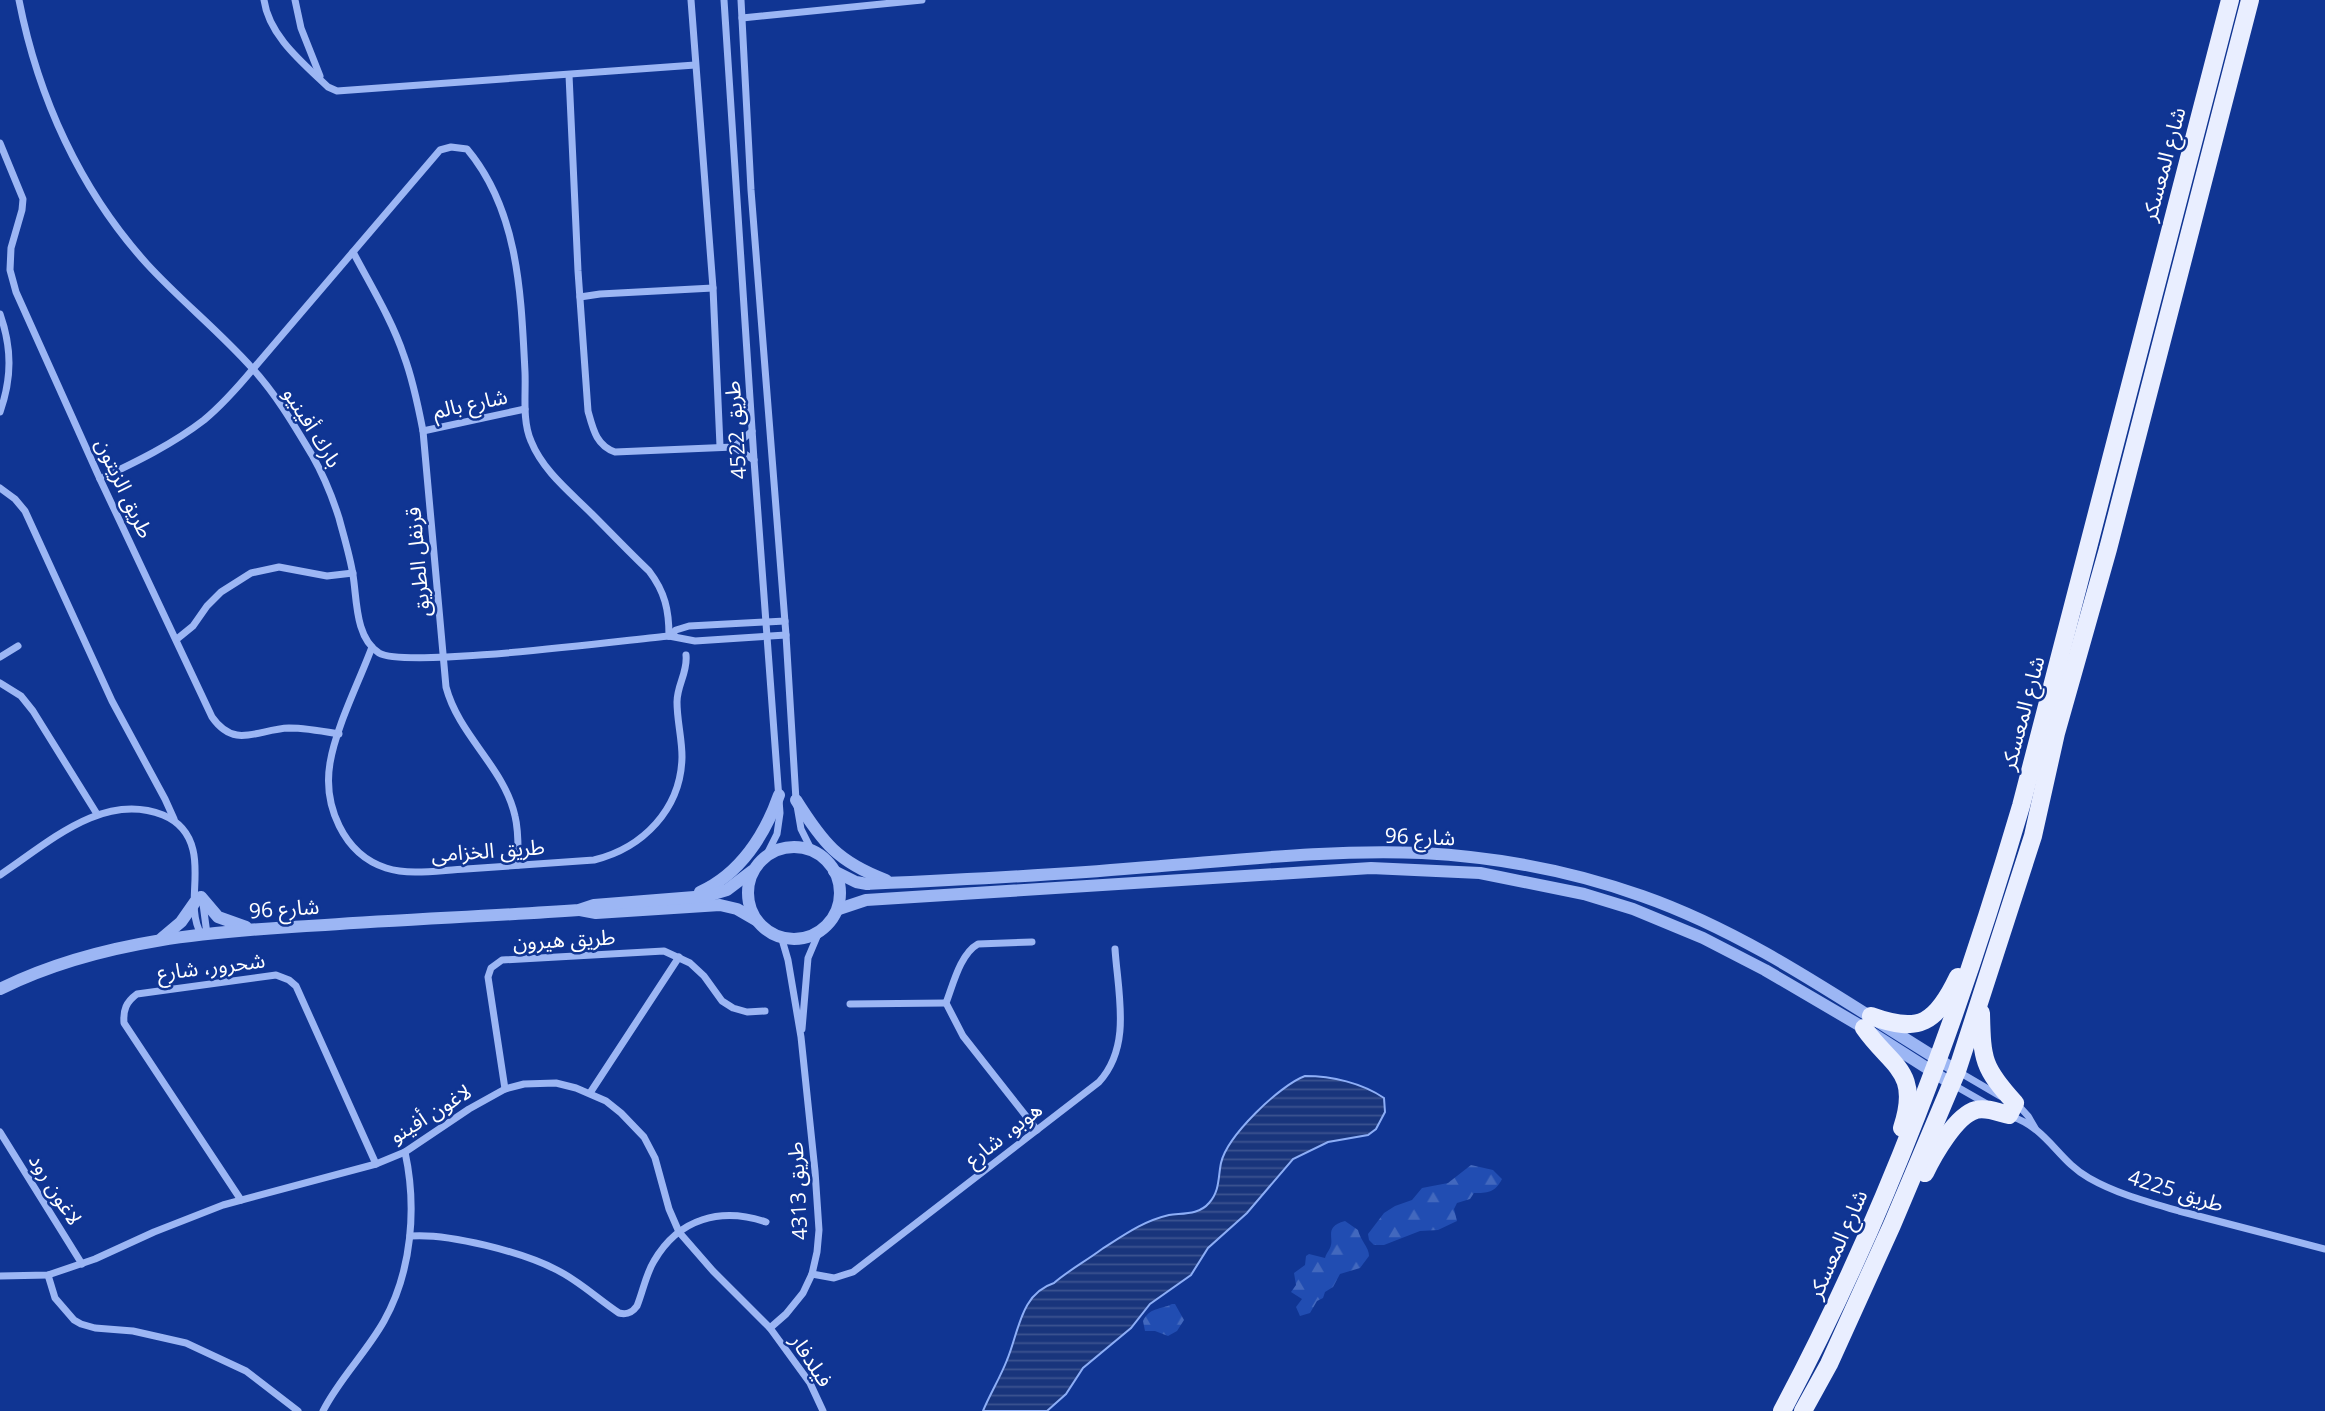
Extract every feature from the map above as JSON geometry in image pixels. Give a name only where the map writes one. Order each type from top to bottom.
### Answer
[{"type":"main road","name":"شارع المعسكر","points":[[1782,1411],[1854,1264],[1889,1184],[1936,1067],[1986,924],[2021,806],[2230,0]]},
{"type":"main road","name":"شارع المعسكر","points":[[1804,1411],[1829,1364],[1892,1225],[1954,1078],[2033,836],[2056,733],[2108,549],[2250,0]]},
{"type":"main road","points":[[1889,1184],[1891,1160],[1908,1104],[1906,1085],[1897,1064],[1874,1043],[1868,1022],[1917,1024],[1934,1015],[1950,995],[1969,950],[1986,924]]},
{"type":"main road","points":[[1892,1225],[1908,1209],[1928,1165],[1956,1125],[1977,1110],[2012,1109],[1984,1060],[1981,999]]},
{"type":"street","name":"بارك أفينيو","points":[[19,0],[27,38],[47,98],[65,142],[86,181],[146,263],[253,369],[282,406],[326,479],[353,573],[360,622],[372,647]]},
{"type":"street","points":[[264,0],[271,25],[321,80],[337,91],[695,65]]},
{"type":"street","points":[[295,0],[301,28],[321,80]]},
{"type":"street","points":[[691,0],[713,288],[720,446]]},
{"type":"street","name":"طريق 4522","points":[[724,0],[780,813],[778,834],[767,854]]},
{"type":"street","name":"طريق 4522","points":[[741,0],[761,333],[785,621],[796,800],[801,829],[812,851]]},
{"type":"street","points":[[742,18],[922,0]]},
{"type":"street","points":[[569,75],[580,297],[588,411],[594,433],[606,449],[615,452],[720,446],[734,447],[754,460]]},
{"type":"street","name":"طريق الزيتون","points":[[0,143],[23,199],[11,248],[10,270],[16,292],[212,717],[219,727],[229,733],[247,735],[291,728],[339,734]]},
{"type":"street","points":[[100,479],[162,447],[203,421],[253,369],[440,150],[451,147],[467,149],[490,180],[510,235],[518,279],[525,409],[530,439],[544,464],[562,485],[659,584],[667,607],[669,636]]},
{"type":"street","name":"قرنفل الطريق","points":[[353,252],[389,319],[415,390],[424,431],[446,687],[456,715],[496,772],[515,816],[518,865]]},
{"type":"street","points":[[580,297],[713,288]]},
{"type":"street","points":[[0,314],[11,367],[0,412]]},
{"type":"street","name":"شارع بالم","points":[[424,431],[525,409]]},
{"type":"street","points":[[734,447],[752,431]]},
{"type":"street","points":[[0,488],[25,511],[112,701],[174,820]]},
{"type":"street","points":[[177,639],[193,626],[221,592],[251,573],[279,567],[327,576],[353,573]]},
{"type":"street","points":[[669,636],[680,628],[694,625],[785,621]]},
{"type":"street","points":[[694,625],[695,641]]},
{"type":"street","points":[[372,647],[382,655],[395,657],[442,657],[669,636],[695,641],[786,635]]},
{"type":"street","points":[[0,657],[18,646]]},
{"type":"street","name":"طريق الخزامى","points":[[372,647],[330,765],[330,798],[342,832],[352,846],[384,867],[405,871],[594,860],[629,847],[657,823],[671,802],[681,769],[677,701],[686,666],[686,655]]},
{"type":"street","points":[[0,683],[21,695],[33,711],[97,814]]},
{"type":"street","points":[[685,898],[724,878],[737,866],[762,836],[779,795]]},
{"type":"street","points":[[796,800],[822,839],[838,855],[853,866],[893,883]]},
{"type":"street","points":[[0,875],[97,814],[132,808],[151,810],[174,820],[184,829],[190,841],[194,853],[197,895],[204,934]]},
{"type":"street","points":[[797,847],[812,851],[824,859],[834,871],[841,896],[839,909],[830,923],[819,932],[796,939],[781,936],[757,920],[750,907],[747,892],[752,871],[767,854],[781,848],[797,847]]},
{"type":"street","name":"شارع 96","points":[[834,871],[856,882],[867,884],[1342,853],[1422,853],[1478,859],[1592,880],[1644,896],[1732,934],[1954,1078]]},
{"type":"street","name":"شارع 96","points":[[839,909],[866,900],[1371,868],[1480,873],[1584,894],[1633,909],[1733,952],[1868,1022]]},
{"type":"street","name":"شارع 96","points":[[0,989],[90,956],[161,939],[249,929],[579,909],[594,905],[707,896],[727,890],[752,871]]},
{"type":"street","points":[[197,895],[218,917],[249,929]]},
{"type":"street","points":[[197,895],[193,916],[204,934]]},
{"type":"street","points":[[161,939],[181,922],[197,895]]},
{"type":"street","name":"شارع 96","points":[[579,909],[596,913],[720,905],[737,909],[757,920]]},
{"type":"street","name":"طريق 4313","points":[[801,1037],[808,958],[819,932]]},
{"type":"street","name":"طريق 4313","points":[[770,1328],[803,1293],[812,1275],[817,1252],[819,1212],[801,1037],[788,960],[781,936]]},
{"type":"street","points":[[946,1003],[973,946],[1032,942]]},
{"type":"street","name":"هوبو، شارع","points":[[812,1275],[834,1278],[853,1272],[1099,1082],[1113,1063],[1120,1035],[1115,949]]},
{"type":"street","name":"طريق هيرون","points":[[505,1089],[488,977],[496,963],[502,960],[664,951],[679,957]]},
{"type":"street","points":[[590,1093],[679,957],[704,976],[722,1001],[733,1008],[747,1012],[765,1011]]},
{"type":"street","name":"شحرور، شارع","points":[[241,1200],[124,1023],[123,1012],[129,1000],[137,994],[276,975],[289,980],[296,986],[376,1164]]},
{"type":"street","points":[[850,1004],[946,1003]]},
{"type":"street","points":[[946,1003],[963,1036],[1037,1130]]},
{"type":"street","name":"طريق 4225","points":[[1954,1078],[2028,1116],[2035,1129]]},
{"type":"street","name":"طريق 4225","points":[[1954,1078],[2012,1109],[2051,1141],[2075,1168],[2088,1178],[2129,1197],[2325,1249]]},
{"type":"street","name":"لاغون أفينو","points":[[0,1276],[48,1275],[82,1264],[188,1218],[241,1200],[376,1164],[405,1152],[469,1109],[505,1089],[546,1082],[590,1093],[614,1107],[644,1137],[655,1158],[666,1201],[679,1232],[713,1271],[770,1328]]},
{"type":"street","name":"لاغون رود","points":[[0,1132],[82,1264]]},
{"type":"street","points":[[323,1411],[333,1391],[385,1320],[398,1288],[410,1236],[411,1180],[405,1152]]},
{"type":"street","points":[[410,1236],[436,1236],[476,1243],[555,1269],[624,1314],[634,1311],[637,1306],[653,1263],[679,1232],[691,1223],[727,1214],[766,1222]]},
{"type":"street","points":[[48,1275],[55,1298],[74,1320],[81,1324],[133,1331],[187,1343],[246,1371],[298,1411]]},
{"type":"street","name":"فيلدفار","points":[[770,1328],[810,1383],[823,1411]]},
{"type":"green space","points":[[1471,1165],[1493,1170],[1502,1179],[1493,1190],[1474,1193],[1470,1199],[1457,1203],[1454,1209],[1457,1221],[1438,1230],[1420,1231],[1384,1245],[1374,1245],[1369,1240],[1368,1234],[1384,1213],[1412,1200],[1422,1188],[1448,1183]]},
{"type":"green space","points":[[1345,1221],[1358,1230],[1369,1256],[1360,1268],[1340,1274],[1333,1287],[1317,1301],[1310,1313],[1300,1316],[1296,1307],[1302,1299],[1291,1292],[1296,1285],[1294,1273],[1305,1265],[1306,1256],[1309,1254],[1325,1258],[1334,1226]]},
{"type":"green space","points":[[1175,1304],[1184,1320],[1177,1331],[1168,1336],[1155,1331],[1145,1331],[1143,1321],[1149,1313]]},
{"type":"shaded area","points":[[1305,1076],[1346,1081],[1384,1098],[1385,1112],[1376,1129],[1368,1135],[1328,1142],[1293,1159],[1247,1213],[1208,1248],[1191,1275],[1150,1304],[1131,1328],[1083,1368],[1066,1394],[1047,1411],[983,1411],[1007,1360],[1022,1315],[1034,1296],[1142,1225],[1169,1215],[1195,1212],[1205,1207],[1215,1194],[1221,1163],[1233,1139],[1269,1100]]}]
